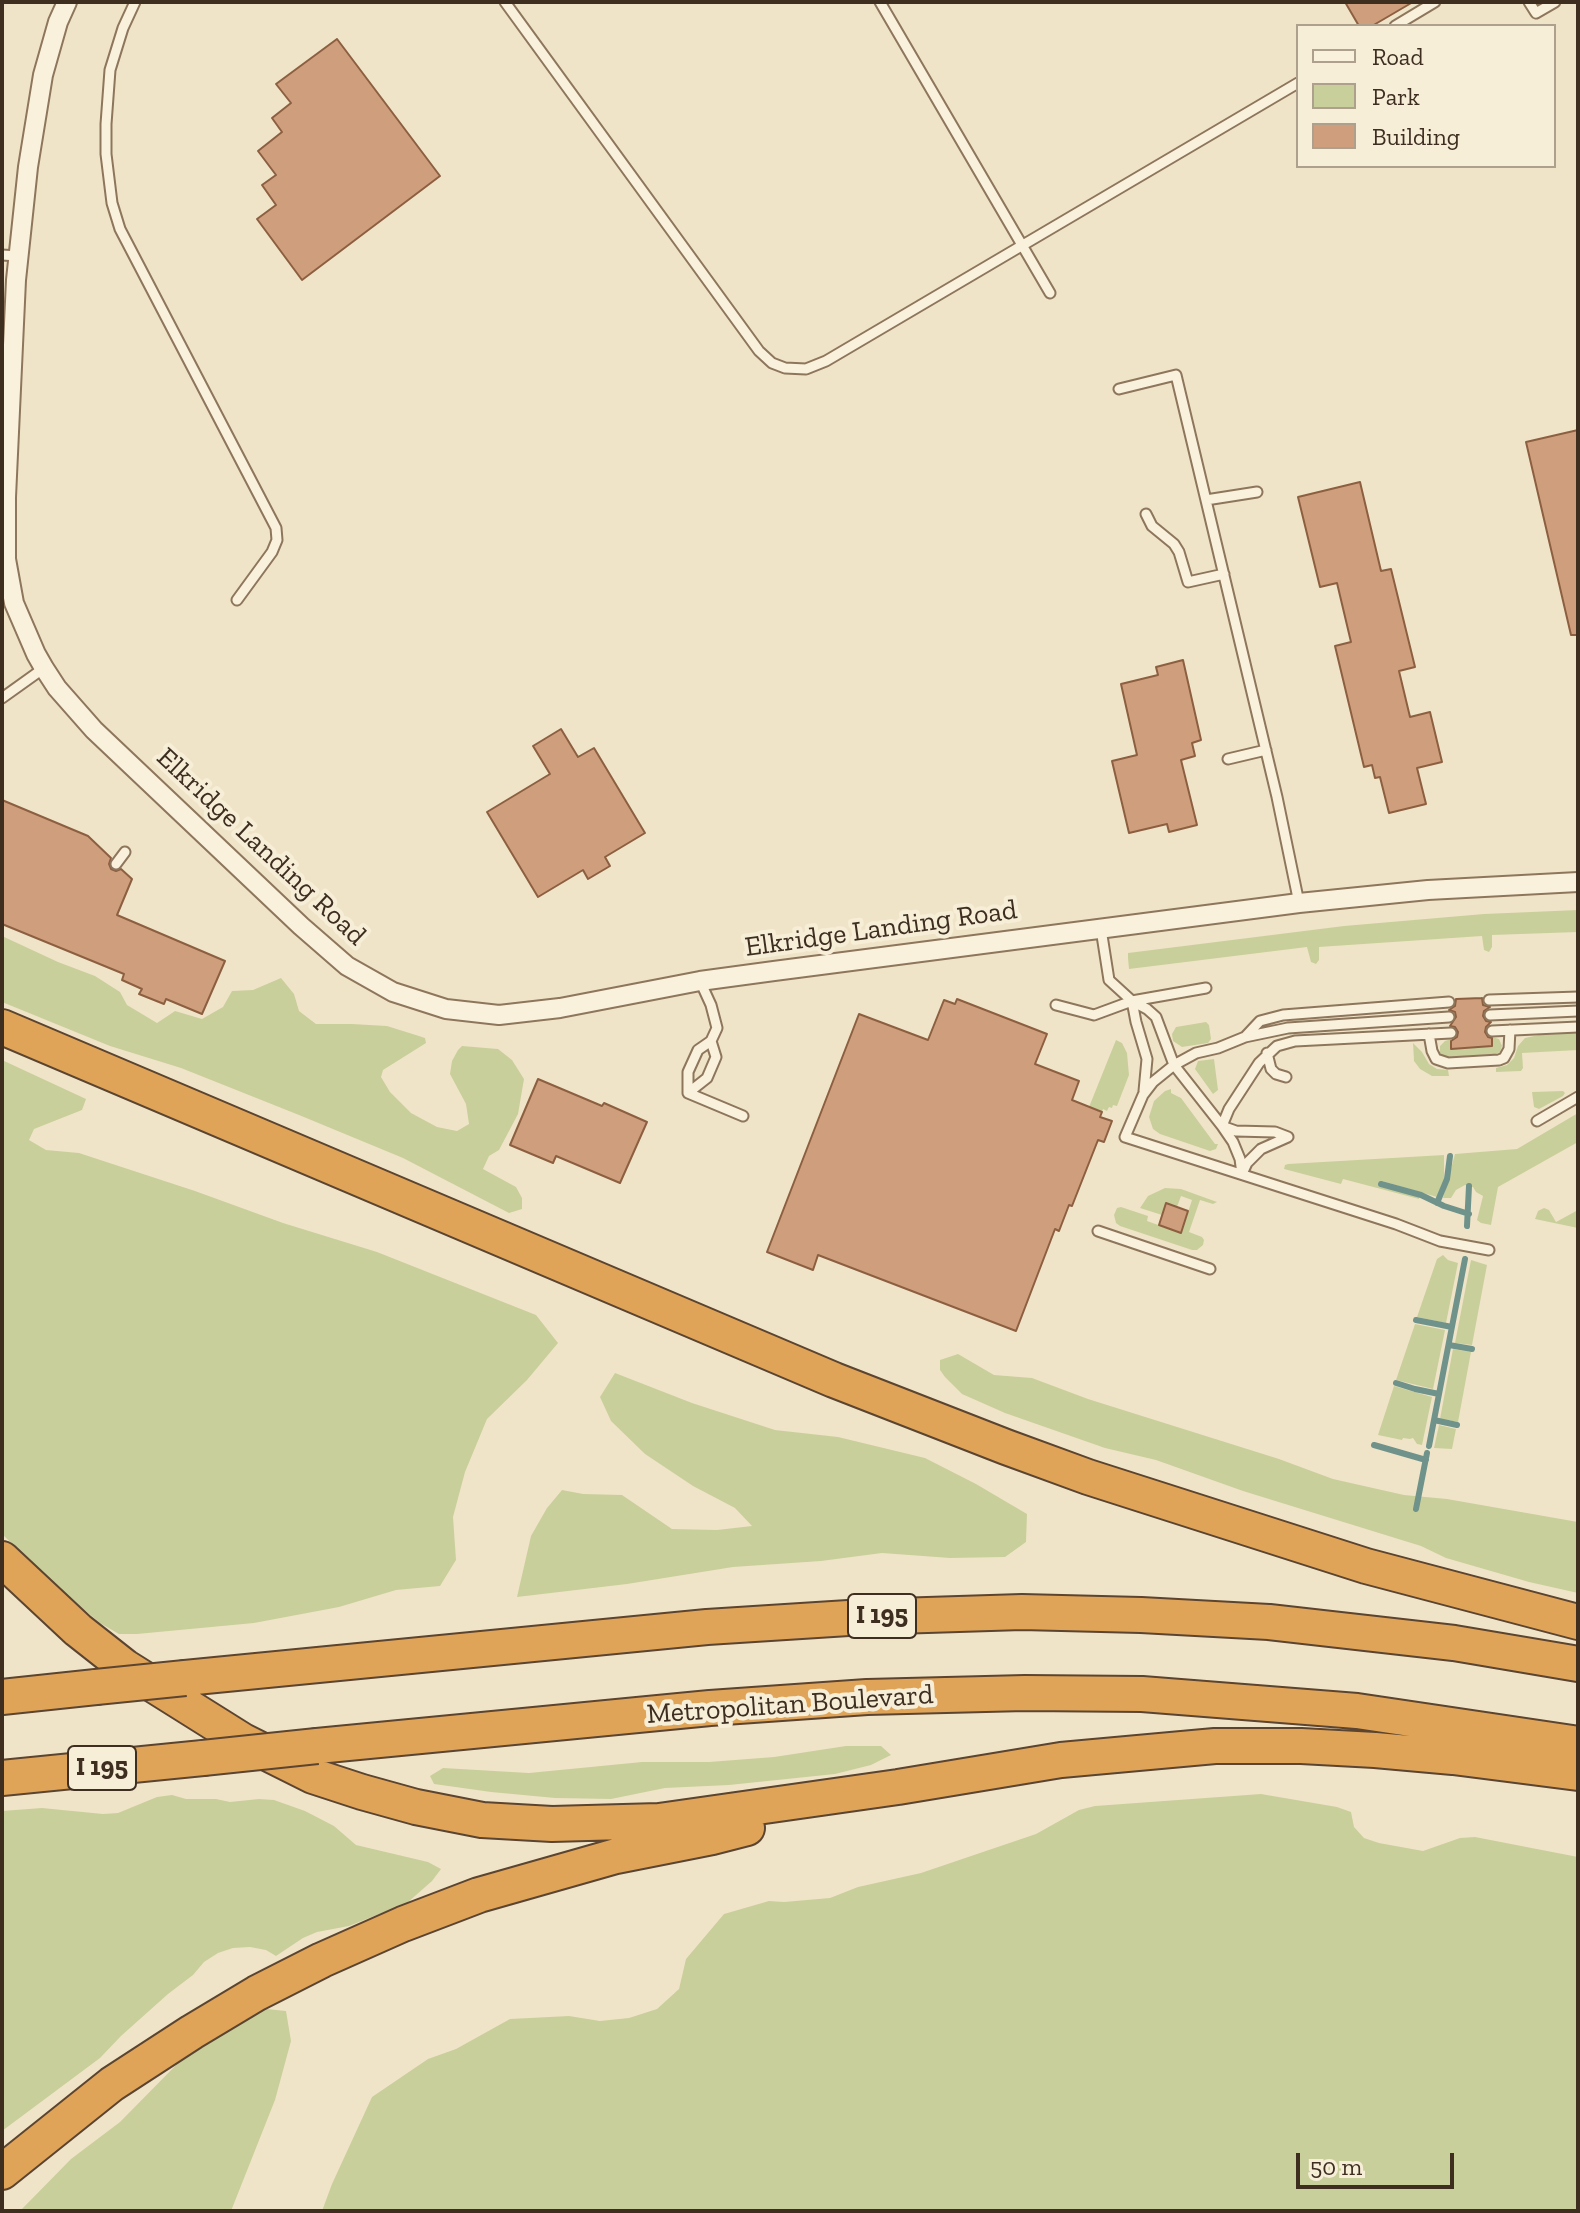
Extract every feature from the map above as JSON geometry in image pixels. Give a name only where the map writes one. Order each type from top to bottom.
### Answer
[{"type":"highway","points":[[2,1027],[834,1380],[991,1441],[1088,1477],[1366,1566],[1578,1622]]},
{"type":"highway","points":[[2,1559],[78,1630],[125,1667],[243,1741],[313,1776],[416,1807],[482,1820],[552,1824],[659,1821],[1061,1760],[1215,1746],[1375,1750],[1578,1773]]},
{"type":"highway","name":"I 195","points":[[2,1697],[707,1627],[864,1617],[1022,1612],[1269,1622],[1439,1641],[1578,1664]]},
{"type":"highway","name":"Metropolitan Boulevard","points":[[2,1778],[726,1706],[867,1697],[1025,1693],[1142,1694],[1343,1710],[1578,1744]]},
{"type":"highway","points":[[2,2172],[112,2084],[192,2032],[257,1993],[403,1924],[479,1895],[616,1856],[712,1837],[898,1787]]},
{"type":"street","name":"Elkridge Landing Road","points":[[67,2],[43,75],[10,255],[4,534],[14,603],[44,668],[57,688],[94,730],[347,966],[393,992],[446,1009],[499,1015],[560,1008],[700,981],[1299,903],[1428,890],[1578,882]]},
{"type":"lane","points":[[135,2],[110,70],[106,154],[112,203],[120,229],[276,528],[277,540],[272,552],[237,600]]},
{"type":"lane","points":[[505,2],[759,351],[772,363],[785,368],[806,369],[826,361],[1296,84]]},
{"type":"lane","points":[[880,2],[1050,293]]},
{"type":"lane","points":[[1398,24],[1435,2]]},
{"type":"lane","points":[[1529,2],[1536,13],[1555,2]]},
{"type":"lane","points":[[1119,389],[1176,375],[1266,750],[1299,903]]},
{"type":"lane","points":[[1206,500],[1257,492]]},
{"type":"lane","points":[[1146,514],[1152,526],[1179,552],[1188,582],[1224,574]]},
{"type":"lane","points":[[2,698],[44,668]]},
{"type":"lane","points":[[1228,759],[1266,750]]},
{"type":"lane","points":[[116,864],[125,852]]},
{"type":"lane","points":[[1101,929],[1109,980],[1156,1017],[1174,1065],[1222,1126],[1240,1159],[1242,1174]]},
{"type":"lane","points":[[688,1093],[688,1072],[698,1050],[711,1041],[717,1028],[700,981]]},
{"type":"lane","points":[[1056,1005],[1094,1015],[1132,1001],[1206,988]]},
{"type":"lane","points":[[1489,1000],[1578,997]]},
{"type":"lane","points":[[1132,1001],[1147,1059],[1146,1082],[1125,1137],[1440,1241],[1489,1250]]},
{"type":"lane","points":[[1245,1037],[1260,1021],[1283,1015],[1449,1002]]},
{"type":"lane","points":[[1490,1015],[1578,1011]]},
{"type":"lane","points":[[1143,1095],[1174,1065],[1196,1053],[1245,1037],[1288,1028],[1449,1017]]},
{"type":"lane","points":[[1492,1031],[1578,1027]]},
{"type":"lane","points":[[1429,1034],[1436,1059],[1461,1063],[1504,1058],[1509,1049],[1510,1030]]},
{"type":"lane","points":[[1222,1126],[1229,1109],[1267,1053],[1288,1041],[1451,1033]]},
{"type":"lane","points":[[688,1093],[707,1078],[716,1057],[711,1041]]},
{"type":"lane","points":[[1267,1053],[1271,1069],[1286,1077]]},
{"type":"lane","points":[[688,1093],[743,1116]]},
{"type":"lane","points":[[1537,1121],[1578,1097]]},
{"type":"lane","points":[[1222,1126],[1236,1131],[1275,1132],[1288,1137],[1261,1149],[1247,1163],[1242,1174]]},
{"type":"lane","points":[[1098,1231],[1210,1269]]},
{"type":"green space","points":[[1578,910],[1578,932],[1492,935],[1489,952],[1484,950],[1482,936],[1319,947],[1316,964],[1311,962],[1307,947],[1129,969],[1128,953],[1344,926],[1484,914]]},
{"type":"green space","points":[[2,936],[95,976],[120,992],[127,1005],[157,1023],[175,1011],[202,1019],[223,1007],[232,991],[253,990],[281,978],[294,994],[299,1011],[316,1024],[387,1026],[425,1038],[426,1043],[383,1070],[381,1077],[390,1092],[411,1113],[437,1127],[457,1131],[469,1124],[466,1104],[450,1074],[458,1050],[462,1046],[498,1049],[512,1060],[524,1079],[518,1114],[499,1150],[489,1156],[483,1169],[516,1187],[522,1198],[522,1209],[509,1213],[403,1158],[181,1068],[110,1046],[2,1002]]},
{"type":"green space","points":[[1206,1022],[1211,1039],[1208,1043],[1182,1047],[1173,1041],[1172,1034],[1176,1027]]},
{"type":"green space","points":[[1578,1033],[1578,1050],[1522,1053],[1521,1071],[1496,1072],[1496,1068],[1507,1065],[1514,1058],[1525,1038]]},
{"type":"green space","points":[[1492,1037],[1499,1039],[1502,1046],[1496,1054],[1450,1057],[1440,1053],[1440,1046],[1451,1039],[1452,1049],[1492,1046]]},
{"type":"green space","points":[[1116,1040],[1122,1043],[1127,1053],[1129,1075],[1117,1106],[1109,1107],[1107,1111],[1103,1109],[1102,1112],[1089,1107]]},
{"type":"green space","points":[[1413,1043],[1429,1064],[1448,1070],[1449,1076],[1432,1076],[1420,1069],[1414,1061]]},
{"type":"green space","points":[[1214,1059],[1218,1090],[1213,1094],[1195,1069],[1198,1061]]},
{"type":"green space","points":[[2,1060],[86,1099],[82,1110],[34,1129],[29,1140],[46,1150],[79,1153],[377,1252],[536,1315],[558,1343],[527,1380],[487,1419],[465,1472],[453,1517],[456,1560],[440,1586],[396,1590],[339,1607],[254,1623],[119,1634],[100,1623],[49,1580],[2,1534]]},
{"type":"green space","points":[[1171,1089],[1171,1093],[1181,1098],[1218,1144],[1216,1149],[1210,1151],[1153,1129],[1149,1117],[1154,1101]]},
{"type":"green space","points":[[1563,1091],[1563,1096],[1539,1109],[1534,1107],[1532,1092]]},
{"type":"green space","points":[[1578,1113],[1578,1142],[1498,1187],[1491,1225],[1477,1220],[1483,1196],[1473,1187],[1465,1185],[1456,1190],[1451,1198],[1443,1198],[1455,1154],[1517,1149]]},
{"type":"green space","points":[[1444,1155],[1444,1180],[1437,1197],[1382,1181],[1381,1186],[1419,1199],[1343,1179],[1341,1184],[1284,1169],[1288,1164]]},
{"type":"green space","points":[[1165,1188],[1181,1189],[1217,1202],[1213,1204],[1200,1200],[1189,1232],[1204,1240],[1197,1250],[1116,1223],[1114,1215],[1121,1207],[1148,1216],[1147,1221],[1181,1233],[1192,1200],[1181,1196],[1177,1207],[1162,1215],[1140,1208],[1148,1196]]},
{"type":"green space","points":[[1544,1208],[1549,1210],[1556,1222],[1578,1210],[1578,1228],[1535,1219],[1538,1211]]},
{"type":"green space","points":[[1443,1255],[1458,1263],[1446,1323],[1417,1317],[1437,1259]]},
{"type":"green space","points":[[1471,1260],[1487,1265],[1472,1345],[1455,1343]]},
{"type":"green space","points":[[1415,1324],[1445,1330],[1433,1389],[1396,1380]]},
{"type":"green space","points":[[1453,1349],[1471,1352],[1458,1422],[1440,1419]]},
{"type":"green space","points":[[958,1354],[994,1375],[1032,1378],[1333,1479],[1404,1495],[1447,1499],[1578,1522],[1578,1593],[1446,1558],[1421,1546],[1243,1491],[1156,1460],[1105,1448],[1005,1413],[962,1394],[945,1377],[940,1370],[940,1360]]},
{"type":"green space","points":[[615,1373],[692,1403],[775,1430],[838,1437],[925,1458],[1027,1514],[1026,1542],[1005,1557],[950,1558],[882,1553],[733,1567],[517,1597],[531,1536],[562,1490],[622,1495],[672,1529],[717,1530],[752,1526],[735,1508],[693,1486],[645,1454],[611,1421],[600,1397]]},
{"type":"green space","points":[[1394,1386],[1432,1397],[1422,1445],[1413,1438],[1402,1440],[1378,1435]]},
{"type":"green space","points":[[1439,1425],[1456,1429],[1452,1449],[1434,1448]]},
{"type":"green space","points":[[846,1746],[881,1746],[891,1755],[871,1765],[835,1774],[665,1788],[611,1799],[491,1792],[434,1784],[430,1776],[443,1768],[529,1773],[642,1762],[709,1762],[774,1757]]},
{"type":"green space","points":[[1261,1794],[1351,1812],[1354,1827],[1364,1838],[1379,1843],[1423,1851],[1460,1838],[1475,1837],[1578,1857],[1578,2211],[322,2211],[372,2097],[428,2059],[456,2049],[510,2019],[569,2016],[600,2021],[629,2018],[657,2009],[679,1989],[686,1959],[724,1914],[769,1901],[830,1898],[858,1887],[921,1873],[1036,1834],[1079,1810],[1095,1806]]},
{"type":"green space","points":[[172,1795],[230,1802],[274,1800],[334,1826],[356,1845],[428,1862],[441,1869],[407,1903],[349,1926],[317,1932],[276,1956],[250,1947],[218,1953],[168,1994],[100,2058],[2,2131],[2,1811],[42,1808],[118,1813],[157,1797]]},
{"type":"green space","points":[[257,2008],[286,2011],[291,2041],[275,2100],[231,2211],[20,2211],[71,2159],[120,2122],[184,2057]]},
{"type":"building","points":[[1345,2],[1413,2],[1375,24],[1358,24]]},
{"type":"building","points":[[337,39],[440,176],[302,280],[257,219],[276,205],[262,185],[276,175],[258,151],[282,132],[272,118],[291,103],[276,84]]},
{"type":"building","points":[[1578,430],[1578,635],[1571,635],[1526,442]]},
{"type":"building","points":[[1360,482],[1381,571],[1391,569],[1415,667],[1399,671],[1410,717],[1430,712],[1442,762],[1417,768],[1426,804],[1389,813],[1380,777],[1375,778],[1372,765],[1364,767],[1335,646],[1351,642],[1337,583],[1320,587],[1298,497]]},
{"type":"building","points":[[1183,660],[1201,740],[1192,743],[1195,756],[1181,760],[1197,825],[1169,832],[1167,824],[1129,833],[1112,761],[1137,755],[1121,684],[1158,675],[1156,667]]},
{"type":"building","points":[[561,729],[578,757],[594,748],[645,833],[605,857],[610,866],[588,879],[583,870],[538,897],[487,812],[550,774],[533,746]]},
{"type":"building","points":[[2,800],[88,836],[111,858],[111,869],[121,869],[132,879],[117,915],[225,961],[202,1014],[166,999],[164,1004],[139,994],[142,989],[122,980],[124,974],[2,924]]},
{"type":"building","points":[[1482,998],[1483,1005],[1490,1007],[1483,1016],[1491,1022],[1485,1032],[1492,1038],[1492,1046],[1451,1049],[1451,1041],[1458,1032],[1450,1026],[1456,1017],[1455,1012],[1449,1010],[1455,1006],[1456,999]]},
{"type":"building","points":[[957,999],[1047,1034],[1035,1064],[1079,1081],[1072,1100],[1102,1112],[1100,1117],[1112,1121],[1104,1142],[1098,1140],[1059,1231],[1055,1229],[1016,1331],[818,1255],[813,1270],[767,1252],[859,1014],[928,1040],[944,1000],[955,1004]]},
{"type":"building","points":[[538,1079],[647,1122],[620,1183],[556,1156],[553,1163],[510,1145]]},
{"type":"building","points":[[1166,1203],[1188,1211],[1181,1233],[1159,1225]]},
{"type":"waterway","points":[[1437,1203],[1447,1179],[1450,1156]]},
{"type":"waterway","points":[[1381,1184],[1421,1195],[1469,1214]]},
{"type":"waterway","points":[[1467,1226],[1469,1186]]},
{"type":"waterway","points":[[1429,1446],[1465,1259]]},
{"type":"waterway","points":[[1416,1320],[1452,1327]]},
{"type":"waterway","points":[[1449,1345],[1472,1349]]},
{"type":"waterway","points":[[1396,1383],[1439,1394]]},
{"type":"waterway","points":[[1434,1420],[1457,1425]]},
{"type":"waterway","points":[[1374,1445],[1426,1460]]},
{"type":"waterway","points":[[1416,1509],[1427,1453]]}]
